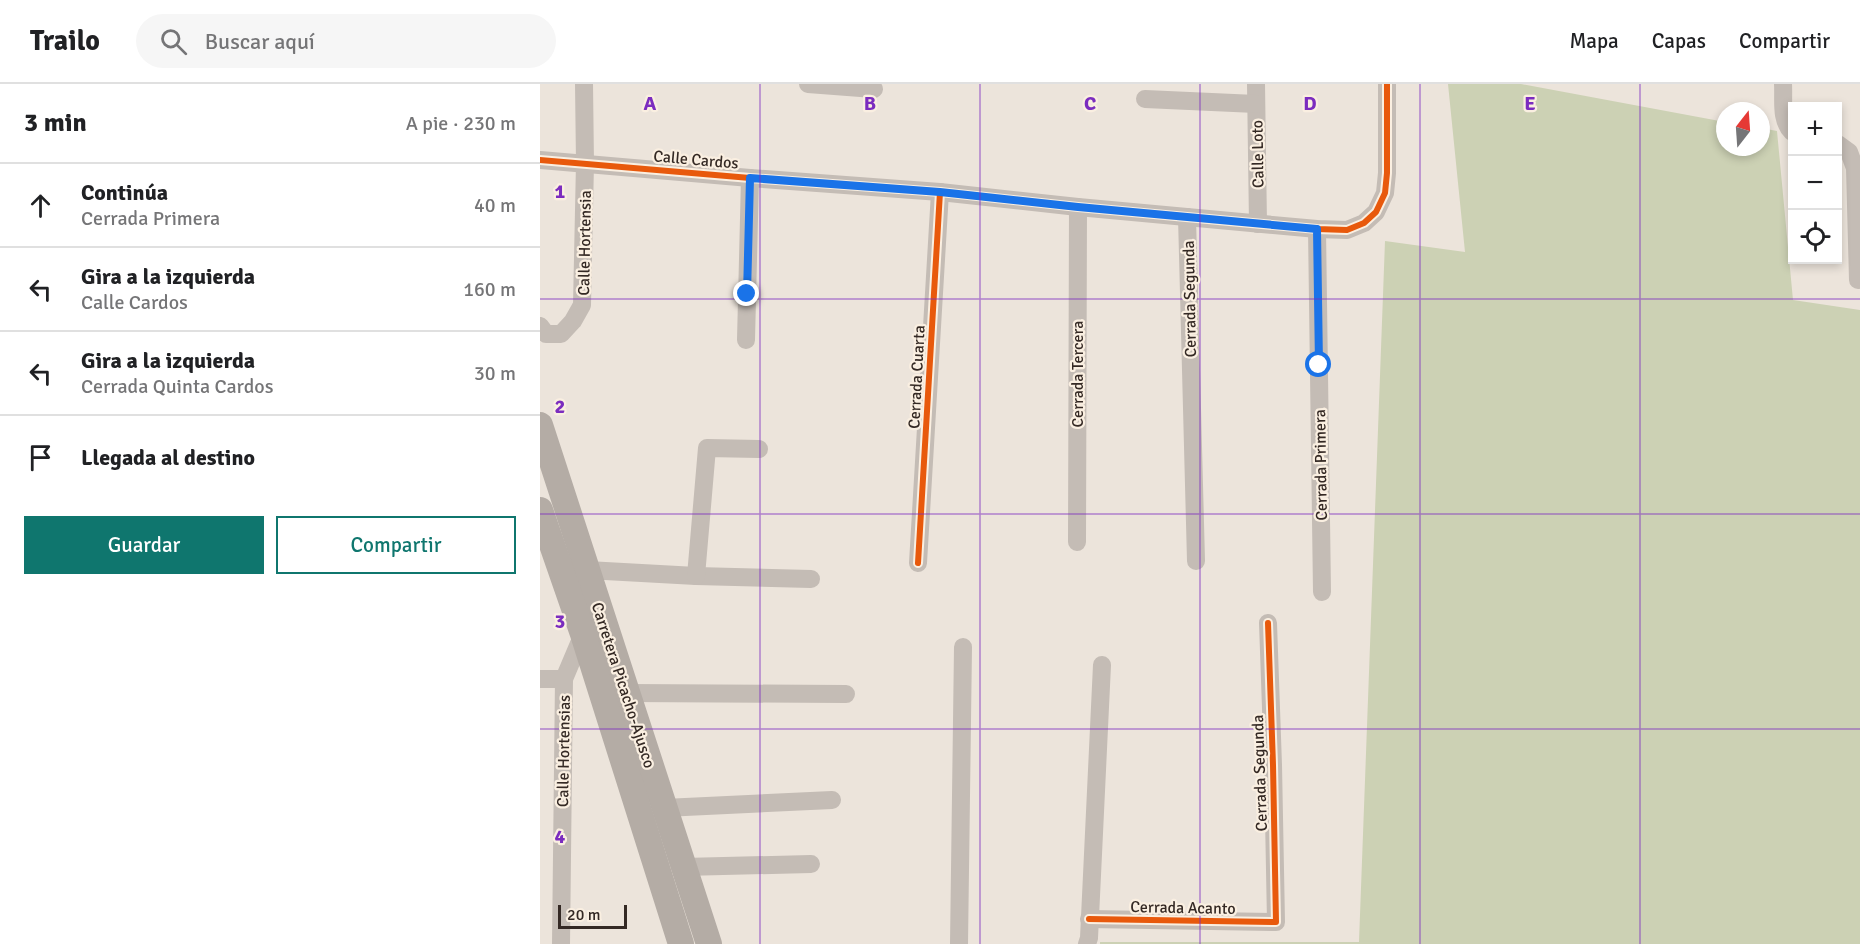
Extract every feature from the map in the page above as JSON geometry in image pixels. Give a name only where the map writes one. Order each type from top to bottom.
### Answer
[{"type":"main road","name":"Carretera Picacho-Ajusco","points":[[540,425],[709,944]]},
{"type":"main road","name":"Carretera Picacho-Ajusco","points":[[540,510],[583,634],[681,944]]},
{"type":"street","name":"Calle Hortensia","points":[[540,326],[546,334],[561,334],[573,321],[582,305],[584,84]]},
{"type":"street","points":[[808,84],[874,89]]},
{"type":"street","name":"Calle Loto","points":[[1256,84],[1258,224]]},
{"type":"street","name":"Calle Cardos","points":[[540,160],[940,192],[1258,224],[1347,230],[1365,223],[1376,212],[1385,193],[1387,84]]},
{"type":"street","points":[[1784,84],[1784,115],[1788,128]]},
{"type":"street","points":[[1145,99],[1256,104]]},
{"type":"street","points":[[1842,147],[1849,152],[1855,168],[1858,280]]},
{"type":"street","points":[[746,340],[750,178]]},
{"type":"street","name":"Cerrada Cuarta","points":[[918,563],[940,192]]},
{"type":"street","name":"Cerrada Tercera","points":[[1077,542],[1078,207]]},
{"type":"street","name":"Cerrada Segunda","points":[[1187,217],[1196,561]]},
{"type":"street","name":"Cerrada Primera","points":[[1317,229],[1322,592]]},
{"type":"street","points":[[696,576],[707,448],[759,449]]},
{"type":"street","points":[[587,570],[811,579]]},
{"type":"street","name":"Cerrada Segunda","points":[[1268,623],[1276,922]]},
{"type":"street","name":"Calle Hortensias","points":[[561,944],[564,679],[583,634]]},
{"type":"street","points":[[958,944],[963,647]]},
{"type":"street","points":[[1087,944],[1102,665]]},
{"type":"street","points":[[540,679],[564,679]]},
{"type":"street","points":[[627,693],[846,694]]},
{"type":"street","points":[[664,808],[832,800]]},
{"type":"street","points":[[683,867],[811,864]]},
{"type":"street","name":"Cerrada Acanto","points":[[1089,919],[1276,922]]},
{"type":"green space","points":[[1448,84],[1521,84],[1716,120],[1716,156],[1770,156],[1770,130],[1777,131],[1793,300],[1860,310],[1860,944],[1100,944],[1100,942],[1359,942],[1385,241],[1465,252]]},
{"type":"cycle path","points":[[540,160],[940,192],[1078,207],[1347,230],[1364,223],[1376,212],[1385,193],[1387,84]]},
{"type":"cycle path","points":[[918,563],[940,192]]},
{"type":"cycle path","points":[[1089,919],[1276,922],[1268,623]]},
{"type":"route","points":[[747,294],[750,178],[940,192],[1317,229],[1319,365]]}]
